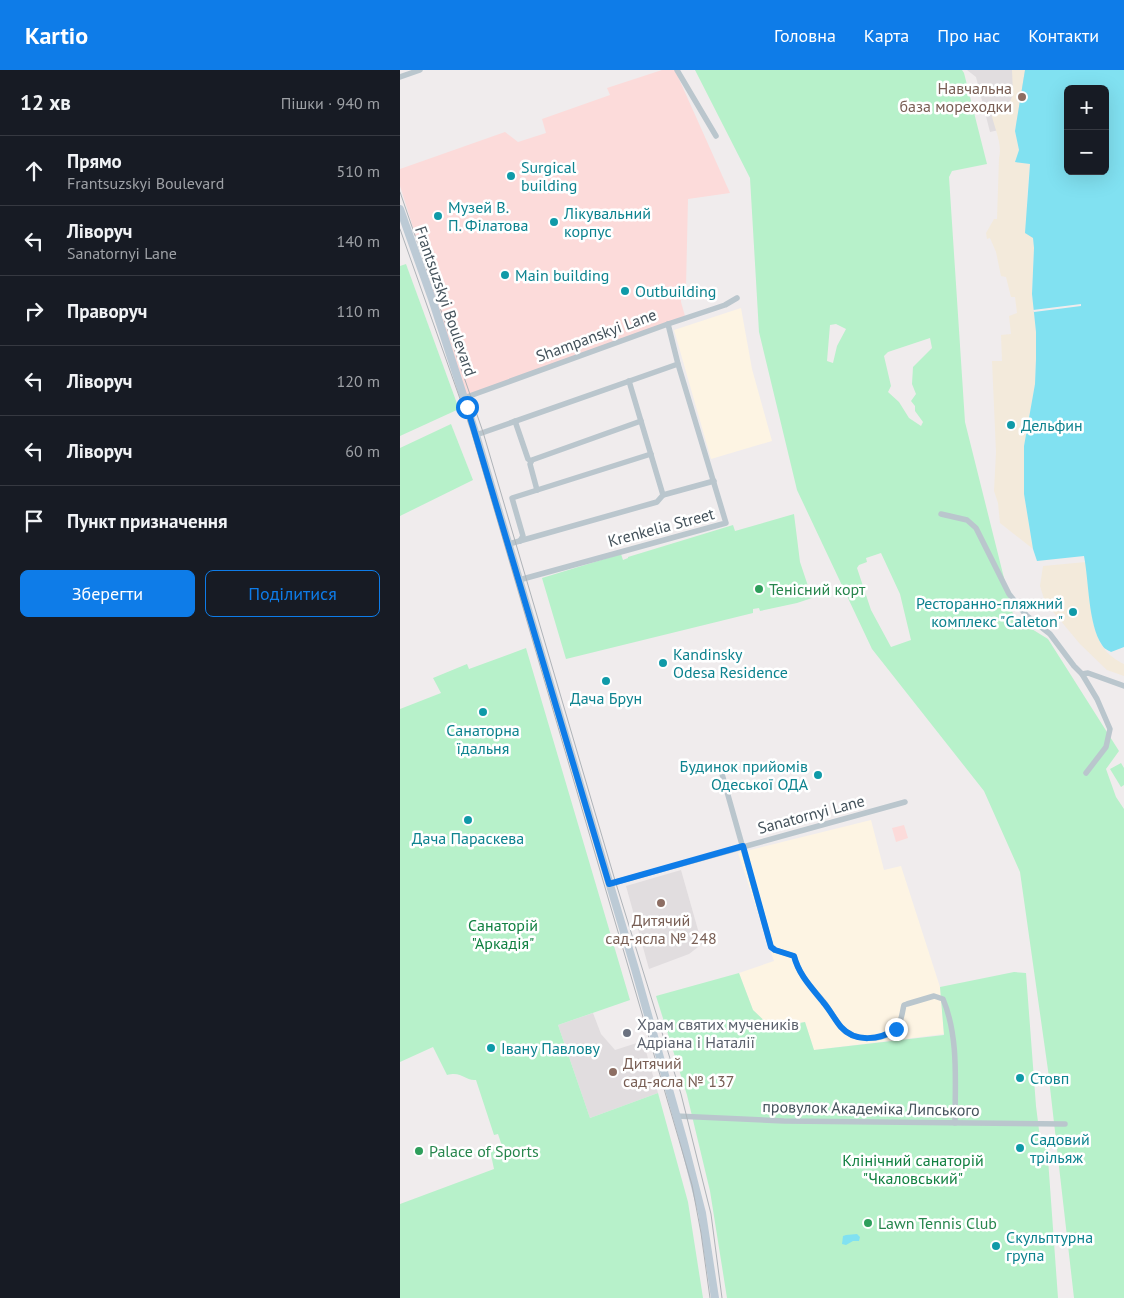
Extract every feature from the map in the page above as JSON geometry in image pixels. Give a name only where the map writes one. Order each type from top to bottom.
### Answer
[{"type":"street","points":[[400,76],[420,70]]},
{"type":"street","points":[[677,70],[716,136]]},
{"type":"street","name":"Frantsuzskyi Boulevard","points":[[400,209],[476,435],[635,969],[702,1213],[715,1298]]},
{"type":"street","name":"Shampanskyi Lane","points":[[464,398],[725,305],[737,298]]},
{"type":"street","name":"Krenkelia Street","points":[[518,580],[726,523],[678,364],[668,324]]},
{"type":"street","points":[[476,435],[678,364]]},
{"type":"street","points":[[629,381],[663,495]]},
{"type":"street","points":[[514,421],[528,459],[531,461],[537,490]]},
{"type":"street","points":[[531,461],[641,421]]},
{"type":"street","points":[[520,541],[523,536],[512,498],[651,454]]},
{"type":"street","points":[[509,544],[657,502],[663,495],[714,480]]},
{"type":"street","points":[[941,514],[967,520],[976,528],[1011,596],[1027,616],[1050,634],[1082,674],[1097,699],[1110,729],[1106,747],[1086,773]]},
{"type":"street","points":[[1082,674],[1088,673],[1124,686]]},
{"type":"street","points":[[722,774],[771,947],[794,956],[797,968],[804,980],[833,1013],[841,1027],[865,1039],[881,1037],[896,1029],[899,1025],[904,1005],[934,996],[944,999],[949,1014],[954,1050],[955,1123]]},
{"type":"street","name":"Sanatornyi Lane","points":[[609,884],[906,802]]},
{"type":"street","name":"провулок Академіка Липського","points":[[676,1116],[784,1121],[1065,1124]]},
{"type":"shaded area","points":[[662,70],[675,70],[730,193],[688,199],[686,287],[681,291],[681,302],[685,316],[466,396],[400,186],[400,169],[505,132],[518,142],[546,133],[542,119],[610,95],[607,88]]},
{"type":"shaded area","name":"Навчальна база мореходки","points":[[967,70],[1065,70],[1062,116],[990,132],[976,77]]},
{"type":"shaded area","points":[[741,308],[752,369],[772,441],[711,459],[674,330]]},
{"type":"shaded area","points":[[871,820],[884,870],[901,866],[940,987],[944,1034],[814,1050],[805,1022],[772,1028],[753,1010],[739,973],[774,961],[738,853]]},
{"type":"shaded area","points":[[904,825],[908,838],[896,842],[892,828]]},
{"type":"shaded area","name":"Дитячий сад-ясла № 248","points":[[681,870],[702,944],[689,954],[649,969],[626,886]]},
{"type":"shaded area","name":"Дитячий сад-ясла № 137","points":[[593,1013],[601,1034],[615,1050],[643,1041],[658,1093],[590,1118],[558,1025]]},
{"type":"green space","points":[[695,70],[962,70],[964,73],[987,164],[952,171],[949,177],[965,422],[1014,618],[1048,639],[1119,751],[1106,769],[1116,797],[1124,809],[1124,1298],[1074,1298],[1048,1070],[1020,872],[984,791],[872,649],[797,490],[759,332],[750,178]],"holes":[[[836,324],[846,329],[837,346],[833,363],[827,361],[830,325]],[[930,338],[932,348],[913,367],[912,384],[916,394],[911,401],[923,422],[921,426],[909,418],[899,402],[888,392],[891,386],[884,356],[888,352]],[[881,553],[900,594],[911,640],[891,647],[871,610],[857,568],[859,565],[867,562],[866,558]]]},
{"type":"green space","points":[[406,264],[459,409],[400,436],[400,266]]},
{"type":"green space","points":[[451,424],[473,480],[400,516],[400,448]]},
{"type":"green space","points":[[794,514],[800,562],[812,598],[760,611],[759,608],[753,609],[753,613],[566,659],[542,578],[621,554],[623,560],[733,525],[735,531]]},
{"type":"green space","name":"Санаторій \"Аркадія\"","points":[[526,648],[630,1000],[558,1025],[590,1118],[658,1093],[688,1202],[703,1298],[400,1298],[400,1204],[494,1169],[490,1150],[502,1146],[498,1134],[494,1135],[476,1080],[457,1074],[447,1075],[433,1047],[400,1062],[400,709],[441,693],[433,678],[467,664],[469,669]]},
{"type":"green space","points":[[1121,763],[1124,768],[1124,785],[1121,787],[1110,769]]},
{"type":"green space","name":"Клінічний санаторій \"Чкаловський\"","points":[[1014,972],[1026,973],[1036,1106],[1040,1138],[1047,1145],[1058,1298],[727,1298],[710,1191],[687,1095],[656,996],[739,973],[753,1010],[772,1028],[805,1022],[814,1050],[944,1035],[940,987]]},
{"type":"sand","points":[[1012,70],[1025,70],[1015,131],[1019,150],[1016,162],[1030,164],[1027,214],[1034,248],[1032,294],[1036,332],[1035,384],[1024,446],[1024,494],[1033,549],[1000,523],[998,503],[994,491],[996,452],[992,361],[1002,361],[1001,335],[1011,334],[1009,316],[1017,313],[1015,297],[1011,297],[1006,277],[1001,276],[996,252],[990,238],[987,239],[986,233],[994,219],[997,219],[1000,152],[999,140],[991,111],[1008,107],[1013,94]]},
{"type":"sand","name":"Ресторанно-пляжний комплекс \"Caleton\"","points":[[1086,562],[1090,606],[1095,630],[1105,650],[1124,664],[1124,676],[1107,670],[1080,644],[1045,602],[1040,586],[1043,566]]},
{"type":"water","points":[[1025,70],[1124,70],[1124,647],[1111,652],[1103,646],[1094,626],[1084,556],[1037,561],[1033,549],[1024,494],[1024,446],[1035,384],[1036,332],[1032,294],[1034,248],[1033,238],[1025,233],[1030,164],[1015,162],[1019,150],[1015,131]]},
{"type":"water","points":[[857,1234],[860,1237],[859,1241],[853,1241],[846,1245],[842,1244],[843,1236]]},
{"type":"pier","points":[[1081,304],[1081,306],[1034,312],[1033,310]]},
{"type":"tram line","points":[[400,192],[483,432],[614,877],[681,1094],[711,1214],[722,1298]]},
{"type":"tram line","points":[[400,229],[471,430],[679,1140],[692,1185],[710,1298]]},
{"type":"place","name":"Навчальна база мореходки","points":[[1022,97]]},
{"type":"place","name":"Surgical building","points":[[511,176]]},
{"type":"place","name":"Музей В. П. Філатова","points":[[438,216]]},
{"type":"place","name":"Лікувальний корпус","points":[[554,222]]},
{"type":"place","name":"Main building","points":[[505,275]]},
{"type":"place","name":"Outbuilding","points":[[625,291]]},
{"type":"place","name":"Дельфин","points":[[1011,425]]},
{"type":"place","name":"Тенісний корт","points":[[759,589]]},
{"type":"place","name":"Ресторанно-пляжний комплекс \"Caleton\"","points":[[1073,612]]},
{"type":"place","name":"Kandinsky Odesa Residence","points":[[663,663]]},
{"type":"place","name":"Дача Брун","points":[[606,681]]},
{"type":"place","name":"Санаторна їдальня","points":[[483,712]]},
{"type":"place","name":"Будинок прийомів Одеської ОДА","points":[[818,775]]},
{"type":"place","name":"Дача Параскева","points":[[468,820]]},
{"type":"place","name":"Дитячий сад-ясла № 248","points":[[661,903]]},
{"type":"place","name":"Храм святих мучеників Адріана і Наталії","points":[[627,1033]]},
{"type":"place","name":"Івану Павлову","points":[[491,1048]]},
{"type":"place","name":"Дитячий сад-ясла № 137","points":[[613,1072]]},
{"type":"place","name":"Стовп","points":[[1020,1078]]},
{"type":"place","name":"Садовий трільяж","points":[[1020,1148]]},
{"type":"place","name":"Palace of Sports","points":[[419,1151]]},
{"type":"place","name":"Lawn Tennis Club","points":[[868,1223]]},
{"type":"place","name":"Скульптурна група","points":[[996,1246]]},
{"type":"route","points":[[467,407],[609,884],[743,846],[771,947],[794,956],[797,968],[804,980],[846,1031],[865,1039],[872,1039],[891,1033],[896,1029]]}]
